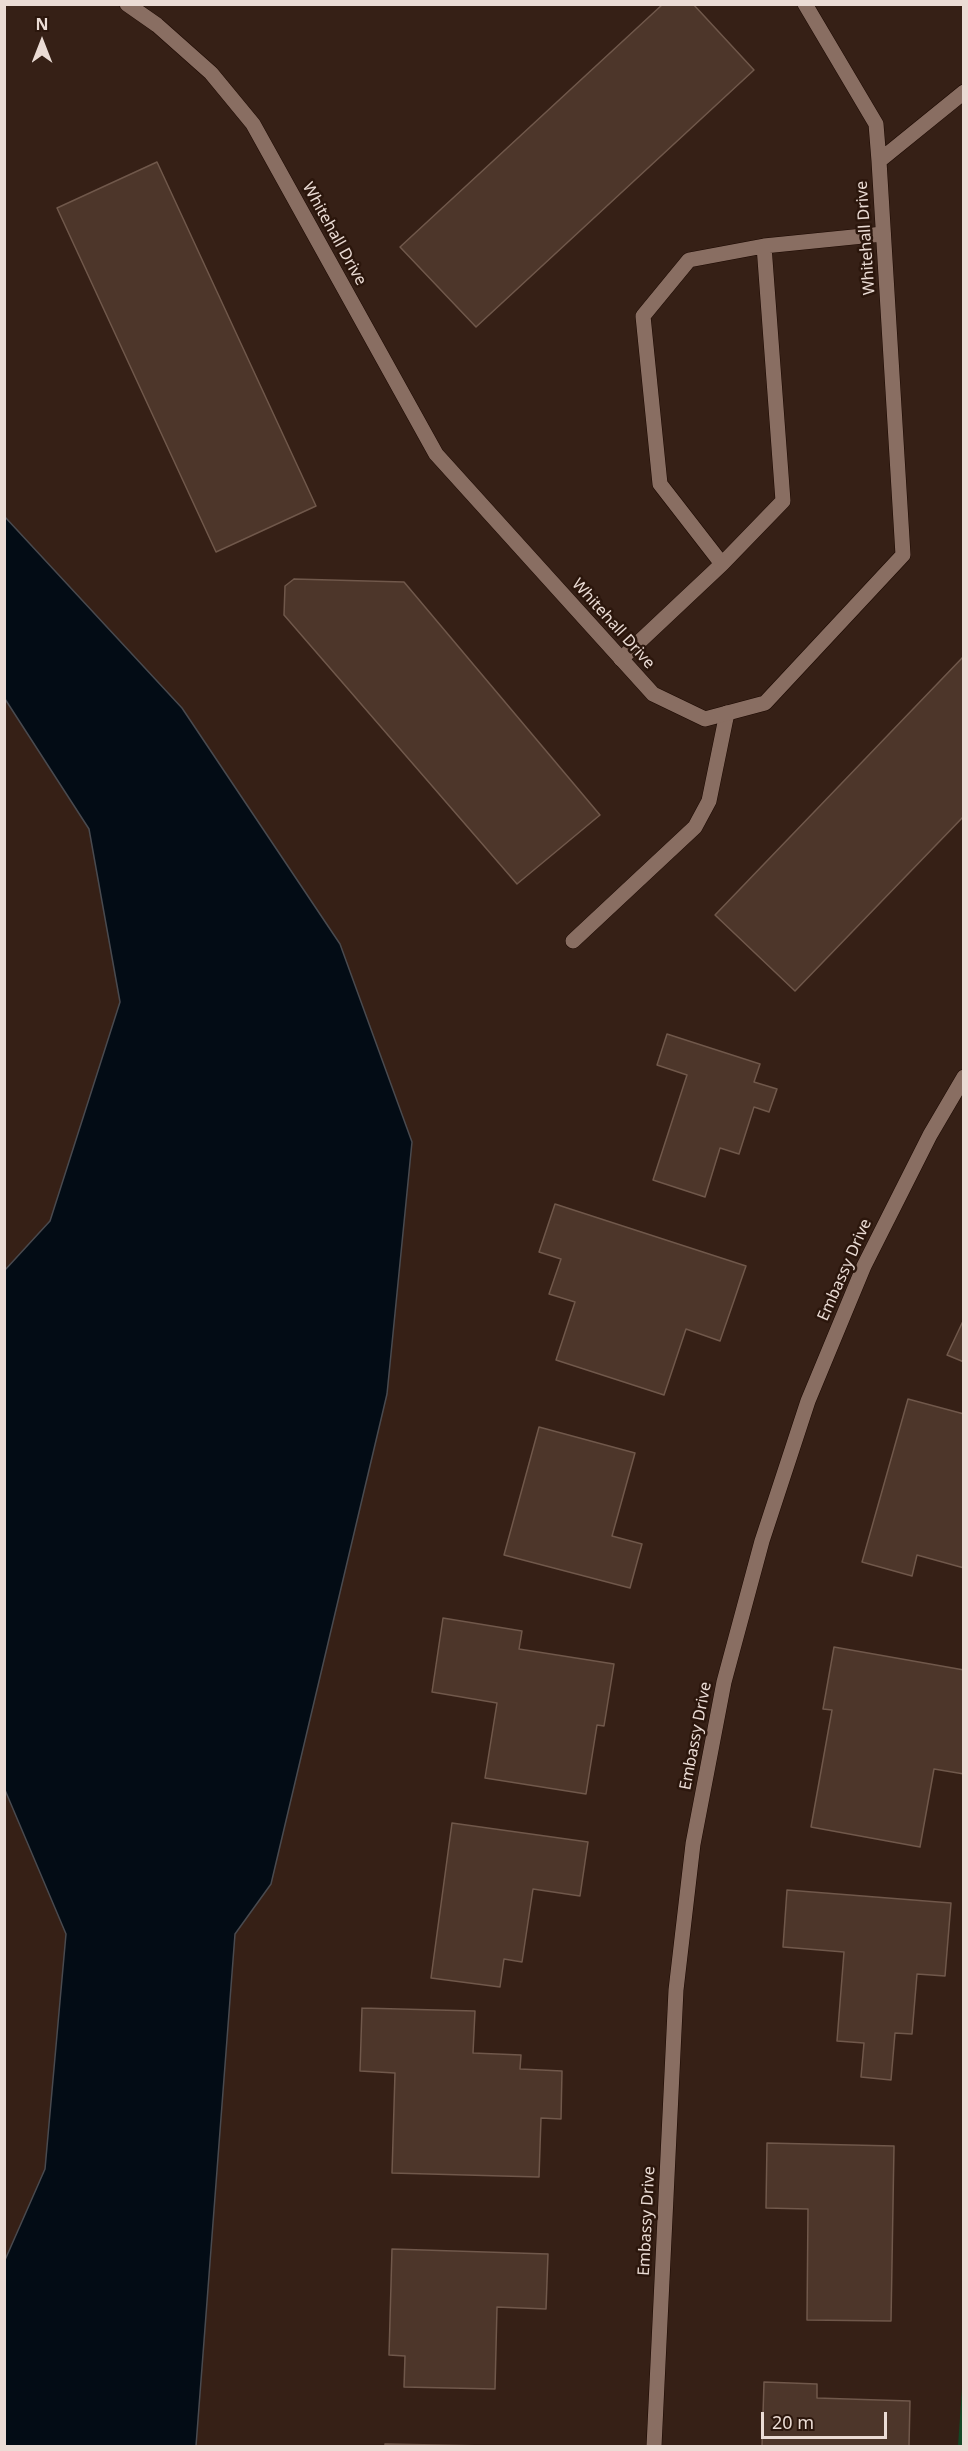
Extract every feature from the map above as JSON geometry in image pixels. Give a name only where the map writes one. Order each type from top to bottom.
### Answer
[{"type":"street","name":"Whitehall Drive","points":[[128,4],[157,25],[211,73],[253,124],[436,454],[652,694],[705,719],[765,703],[903,555],[876,124],[844,66],[805,4]]},
{"type":"street","name":"Whitehall Drive","points":[[879,162],[963,92]]},
{"type":"street","points":[[722,564],[660,484],[642,316],[689,260],[764,246],[883,234]]},
{"type":"street","points":[[621,659],[722,564],[783,501],[764,246]]},
{"type":"street","points":[[573,941],[695,827],[709,801],[727,713]]},
{"type":"street","name":"Embassy Drive","points":[[654,2446],[676,1990],[693,1844],[724,1682],[762,1541],[808,1401],[864,1266],[930,1135],[963,1077]]},
{"type":"green space","points":[[963,2374],[963,2446],[958,2446]]},
{"type":"shaded area","points":[[5,517],[182,708],[340,944],[412,1142],[387,1394],[271,1884],[235,1934],[196,2446],[5,2446],[5,2260],[45,2169],[66,1934],[5,1790],[5,1270],[50,1221],[120,1002],[89,829],[5,699]]},
{"type":"building","points":[[663,4],[693,4],[754,70],[476,327],[400,247]]},
{"type":"building","points":[[157,162],[316,506],[216,552],[57,208]]},
{"type":"building","points":[[294,579],[404,582],[600,815],[517,884],[284,615],[285,586]]},
{"type":"building","points":[[964,656],[964,816],[795,991],[715,915]]},
{"type":"building","points":[[667,1034],[760,1064],[754,1082],[777,1089],[769,1112],[754,1107],[739,1154],[720,1148],[705,1197],[653,1180],[687,1075],[657,1065]]},
{"type":"building","points":[[555,1204],[746,1266],[720,1341],[686,1329],[664,1395],[556,1360],[575,1302],[549,1294],[561,1259],[539,1252]]},
{"type":"building","points":[[964,1319],[964,1362],[947,1355]]},
{"type":"building","points":[[908,1399],[964,1414],[964,1568],[917,1555],[912,1576],[862,1562]]},
{"type":"building","points":[[539,1427],[635,1453],[612,1536],[642,1544],[630,1588],[504,1555]]},
{"type":"building","points":[[443,1618],[522,1631],[519,1649],[614,1664],[604,1726],[597,1725],[586,1794],[485,1778],[497,1703],[432,1692]]},
{"type":"building","points":[[834,1647],[964,1670],[964,1774],[934,1769],[920,1847],[811,1827],[832,1710],[823,1709]]},
{"type":"building","points":[[452,1823],[588,1842],[580,1896],[533,1889],[522,1962],[504,1959],[500,1987],[431,1978]]},
{"type":"building","points":[[787,1890],[951,1903],[945,1976],[917,1974],[912,2034],[895,2033],[891,2080],[861,2077],[864,2043],[837,2041],[844,1952],[783,1947]]},
{"type":"building","points":[[362,2008],[475,2011],[473,2053],[521,2055],[520,2069],[562,2071],[561,2119],[541,2118],[539,2177],[392,2173],[395,2073],[360,2071]]},
{"type":"building","points":[[767,2143],[894,2146],[891,2321],[807,2320],[808,2209],[766,2208]]},
{"type":"building","points":[[392,2249],[548,2254],[546,2309],[497,2307],[495,2389],[404,2387],[405,2356],[389,2355]]},
{"type":"building","points":[[764,2382],[817,2384],[817,2398],[910,2401],[909,2446],[762,2446]]},
{"type":"building","points":[[385,2444],[488,2446],[385,2446]]}]
